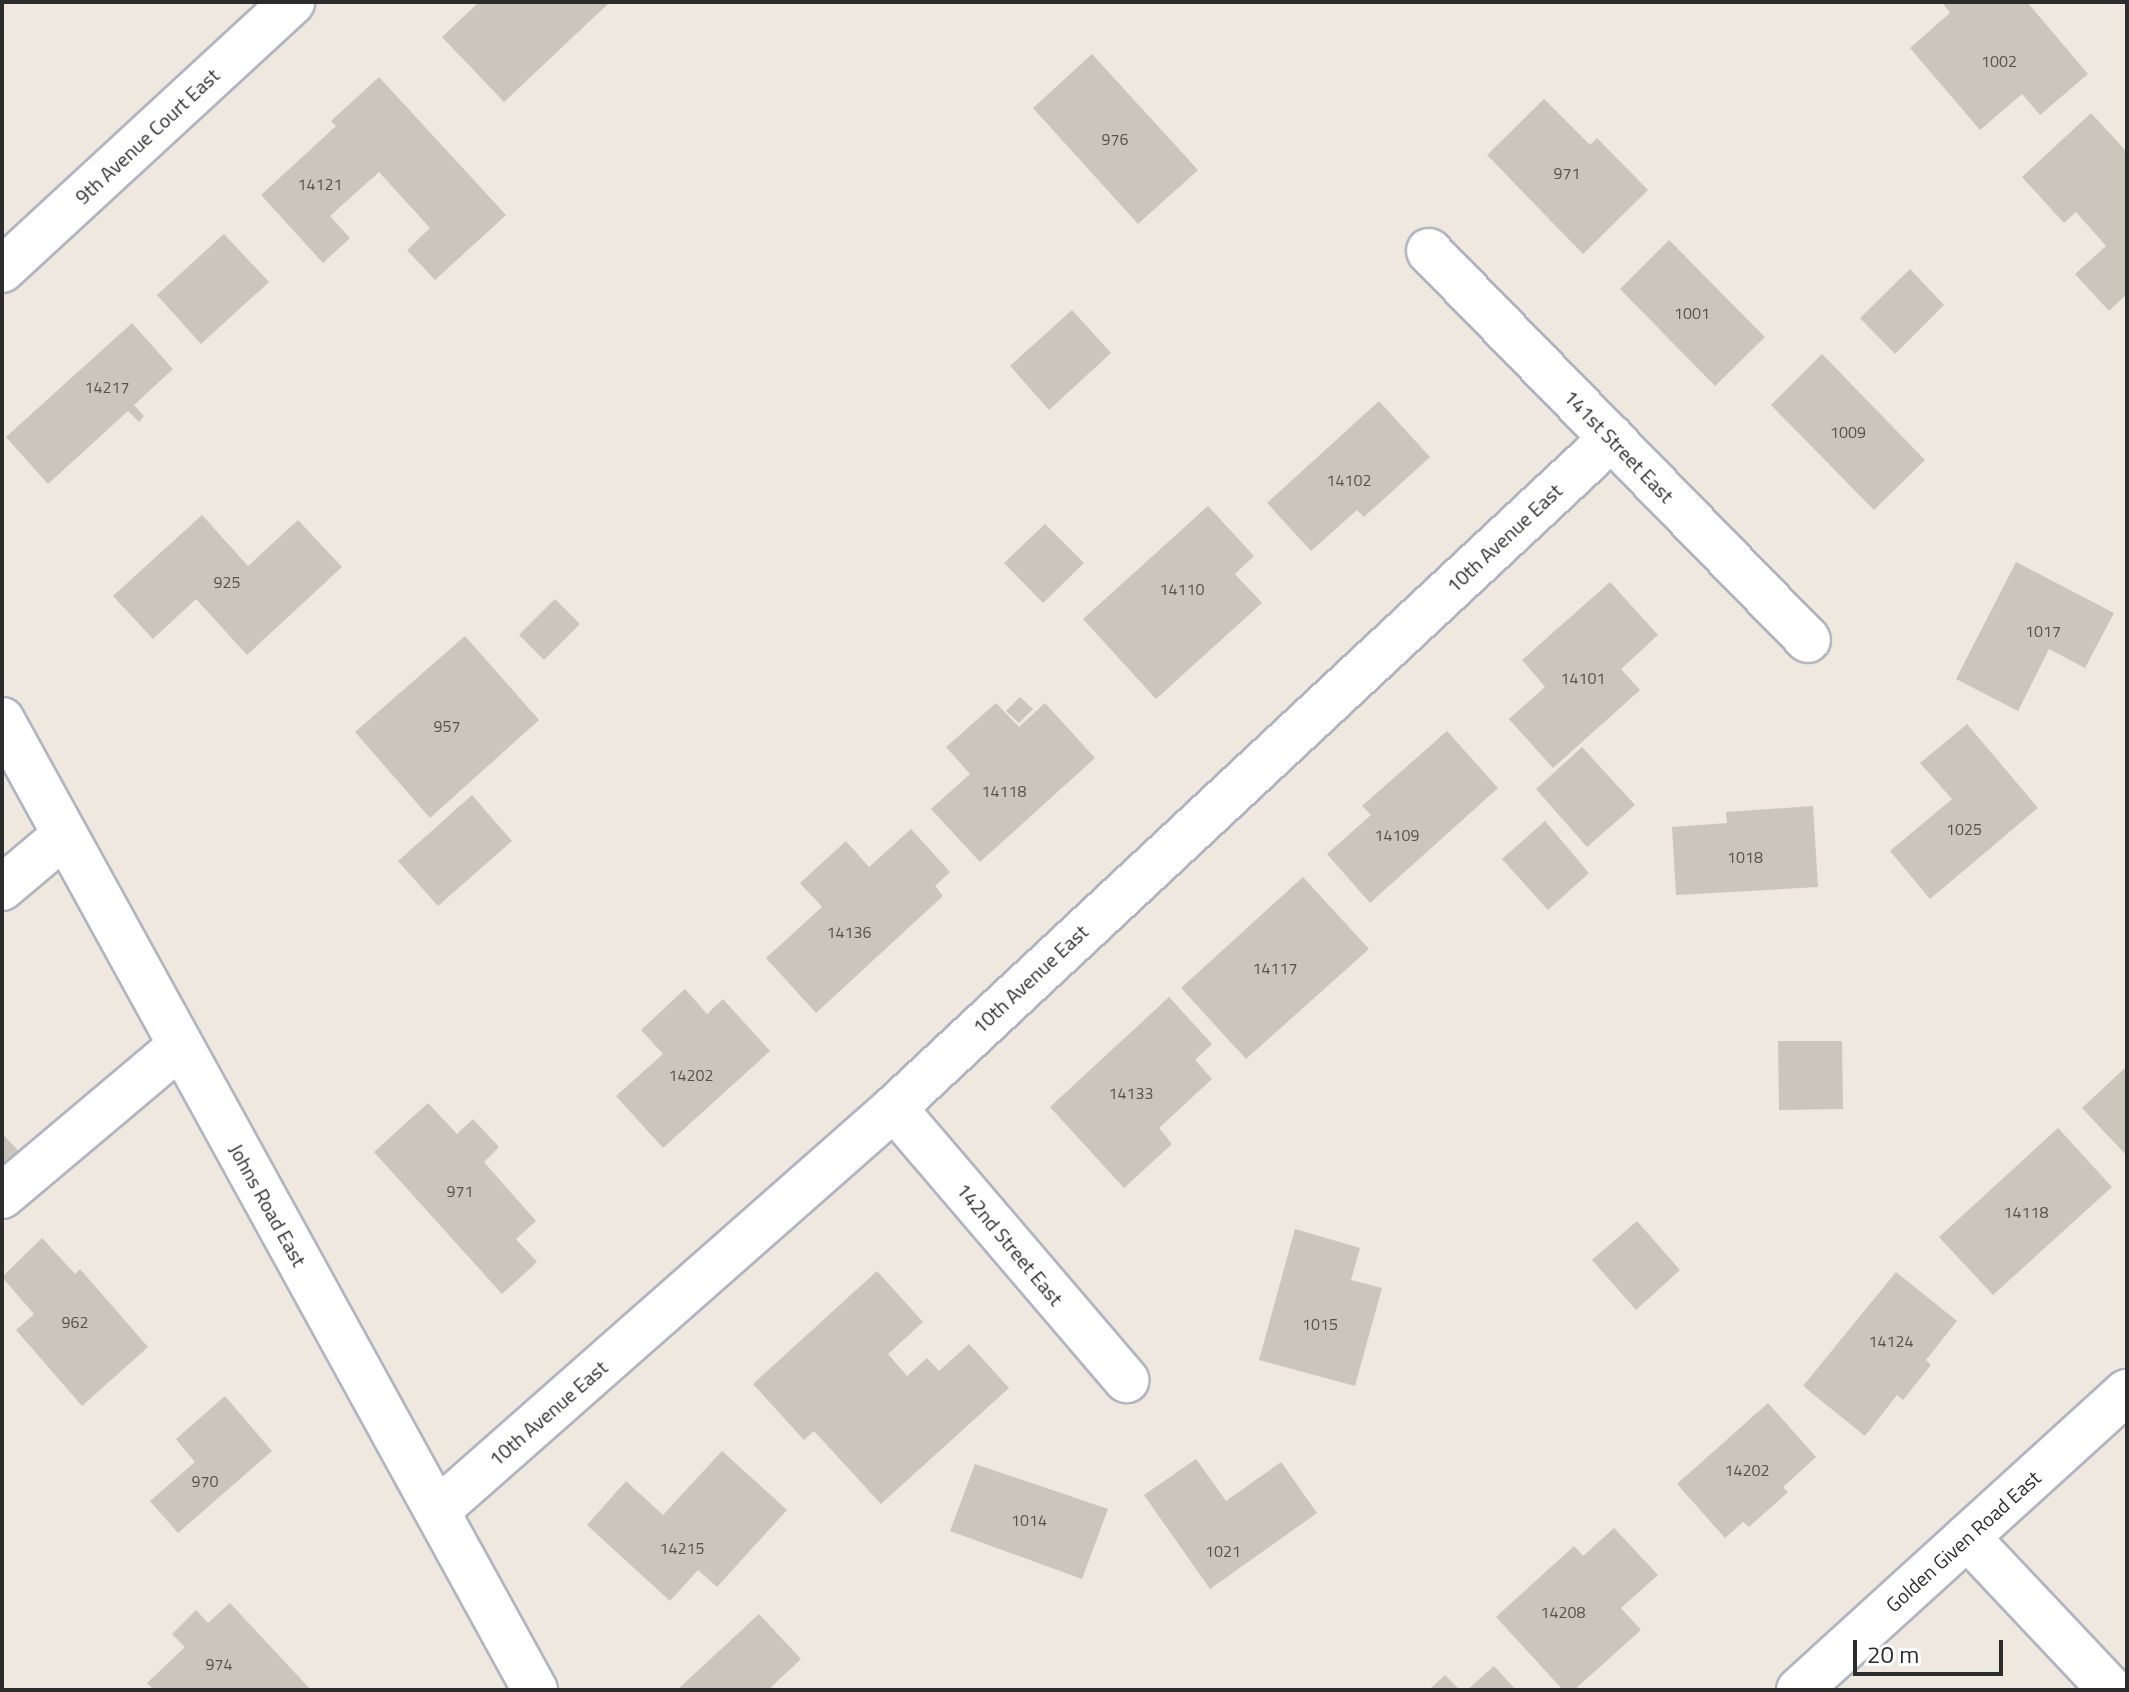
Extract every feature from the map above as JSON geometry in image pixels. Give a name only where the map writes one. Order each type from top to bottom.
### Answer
[{"type":"street","name":"9th Avenue Court East","points":[[2,270],[292,2]]},
{"type":"street","name":"141st Street East","points":[[1429,251],[1808,640]]},
{"type":"street","name":"10th Avenue East","points":[[438,1510],[894,1108],[1612,438]]},
{"type":"street","name":"Johns Road East","points":[[2,720],[535,1690]]},
{"type":"street","points":[[2,888],[65,835]]},
{"type":"street","points":[[2,1196],[180,1046]]},
{"type":"street","name":"142nd Street East","points":[[894,1108],[1126,1380]]},
{"type":"street","name":"Golden Given Road East","points":[[1799,1690],[2127,1392]]},
{"type":"street","points":[[1967,1537],[2111,1690]]},
{"type":"building","points":[[479,2],[610,2],[504,102],[442,37]]},
{"type":"building","points":[[1942,2],[2027,2],[2088,74],[2040,115],[2022,94],[1980,130],[1910,48],[1950,13]]},
{"type":"building","points":[[1092,54],[1198,170],[1138,224],[1033,108]]},
{"type":"building","points":[[379,77],[506,215],[435,280],[407,250],[430,228],[379,172],[330,216],[350,238],[323,263],[261,195],[336,126],[331,121]]},
{"type":"building","points":[[1544,99],[1590,145],[1597,138],[1648,190],[1583,254],[1487,155]]},
{"type":"building","points":[[2091,113],[2127,152],[2127,294],[2109,311],[2075,274],[2106,246],[2076,212],[2064,223],[2022,177]]},
{"type":"building","points":[[224,234],[269,282],[201,344],[157,295]]},
{"type":"building","points":[[1669,240],[1765,337],[1715,386],[1620,289]]},
{"type":"building","points":[[1910,269],[1944,305],[1895,354],[1860,318]]},
{"type":"building","points":[[1072,310],[1111,353],[1049,410],[1010,366]]},
{"type":"building","points":[[132,323],[173,369],[134,405],[144,416],[139,422],[128,411],[48,484],[6,437]]},
{"type":"building","points":[[1822,354],[1925,460],[1874,510],[1771,405]]},
{"type":"building","points":[[1379,401],[1430,457],[1364,517],[1357,510],[1311,551],[1267,503]]},
{"type":"building","points":[[1208,506],[1254,556],[1235,574],[1262,603],[1156,699],[1083,619]]},
{"type":"building","points":[[202,515],[248,566],[298,520],[342,567],[247,655],[196,599],[153,639],[113,596]]},
{"type":"building","points":[[1045,524],[1084,563],[1043,603],[1004,563]]},
{"type":"building","points":[[2016,562],[2114,613],[2085,668],[2049,649],[2018,711],[1956,679]]},
{"type":"building","points":[[1610,582],[1658,635],[1621,669],[1640,690],[1553,768],[1509,719],[1545,687],[1522,660]]},
{"type":"building","points":[[555,599],[580,624],[544,660],[519,635]]},
{"type":"building","points":[[465,636],[539,720],[430,818],[355,732]]},
{"type":"building","points":[[1020,697],[1033,709],[1019,723],[1006,711]]},
{"type":"building","points":[[996,703],[1019,727],[1045,703],[1095,758],[980,862],[931,809],[970,774],[946,747]]},
{"type":"building","points":[[1967,724],[2038,808],[1930,899],[1890,851],[1952,799],[1920,763]]},
{"type":"building","points":[[1447,731],[1498,788],[1370,903],[1327,854],[1371,815],[1362,806]]},
{"type":"building","points":[[1582,747],[1635,805],[1587,847],[1536,789]]},
{"type":"building","points":[[472,795],[512,841],[438,906],[398,861]]},
{"type":"building","points":[[1813,806],[1818,887],[1676,895],[1672,827],[1727,823],[1726,812]]},
{"type":"building","points":[[1545,821],[1589,873],[1548,910],[1502,859]]},
{"type":"building","points":[[911,829],[950,872],[935,886],[943,896],[816,1013],[766,958],[822,907],[800,883],[846,841],[869,867]]},
{"type":"building","points":[[1303,877],[1369,949],[1246,1059],[1181,988]]},
{"type":"building","points":[[685,989],[707,1014],[723,999],[770,1051],[663,1148],[616,1096],[663,1054],[641,1030]]},
{"type":"building","points":[[1169,997],[1212,1044],[1195,1060],[1212,1079],[1159,1128],[1172,1144],[1124,1188],[1050,1107]]},
{"type":"building","points":[[1778,1041],[1842,1041],[1843,1109],[1779,1110]]},
{"type":"building","points":[[2127,1066],[2127,1156],[2082,1108]]},
{"type":"building","points":[[428,1103],[457,1134],[473,1119],[499,1147],[484,1162],[536,1221],[516,1239],[537,1262],[502,1294],[374,1152]]},
{"type":"building","points":[[2058,1128],[2112,1187],[1993,1295],[1939,1237]]},
{"type":"building","points":[[2,1133],[20,1153],[2,1170]]},
{"type":"building","points":[[1637,1221],[1680,1270],[1636,1310],[1592,1260]]},
{"type":"building","points":[[1295,1229],[1360,1248],[1351,1280],[1382,1288],[1355,1386],[1259,1360]]},
{"type":"building","points":[[42,1238],[75,1274],[80,1269],[148,1347],[82,1406],[16,1330],[34,1314],[2,1277]]},
{"type":"building","points":[[877,1271],[923,1322],[888,1354],[907,1376],[927,1358],[939,1371],[969,1344],[1009,1388],[881,1504],[814,1431],[804,1440],[753,1384]]},
{"type":"building","points":[[1896,1272],[1957,1321],[1926,1360],[1931,1365],[1903,1400],[1897,1395],[1865,1436],[1803,1386]]},
{"type":"building","points":[[225,1396],[272,1451],[178,1533],[150,1501],[195,1462],[176,1439]]},
{"type":"building","points":[[1768,1403],[1816,1457],[1783,1487],[1788,1492],[1749,1527],[1743,1522],[1725,1538],[1677,1484]]},
{"type":"building","points":[[722,1451],[787,1510],[717,1587],[698,1570],[670,1601],[587,1525],[626,1481],[663,1515]]},
{"type":"building","points":[[1196,1459],[1226,1501],[1281,1462],[1317,1513],[1210,1589],[1144,1495]]},
{"type":"building","points":[[975,1464],[1108,1509],[1082,1579],[950,1531]]},
{"type":"building","points":[[1614,1528],[1658,1575],[1621,1608],[1641,1630],[1574,1690],[1563,1690],[1496,1617],[1574,1546],[1583,1556]]},
{"type":"building","points":[[230,1603],[311,1690],[154,1690],[147,1683],[185,1647],[172,1634],[196,1610],[208,1623]]},
{"type":"building","points":[[759,1614],[801,1659],[768,1690],[677,1690]]},
{"type":"building","points":[[1494,1666],[1516,1690],[1467,1690]]},
{"type":"building","points":[[1445,1675],[1460,1690],[1429,1690]]}]
